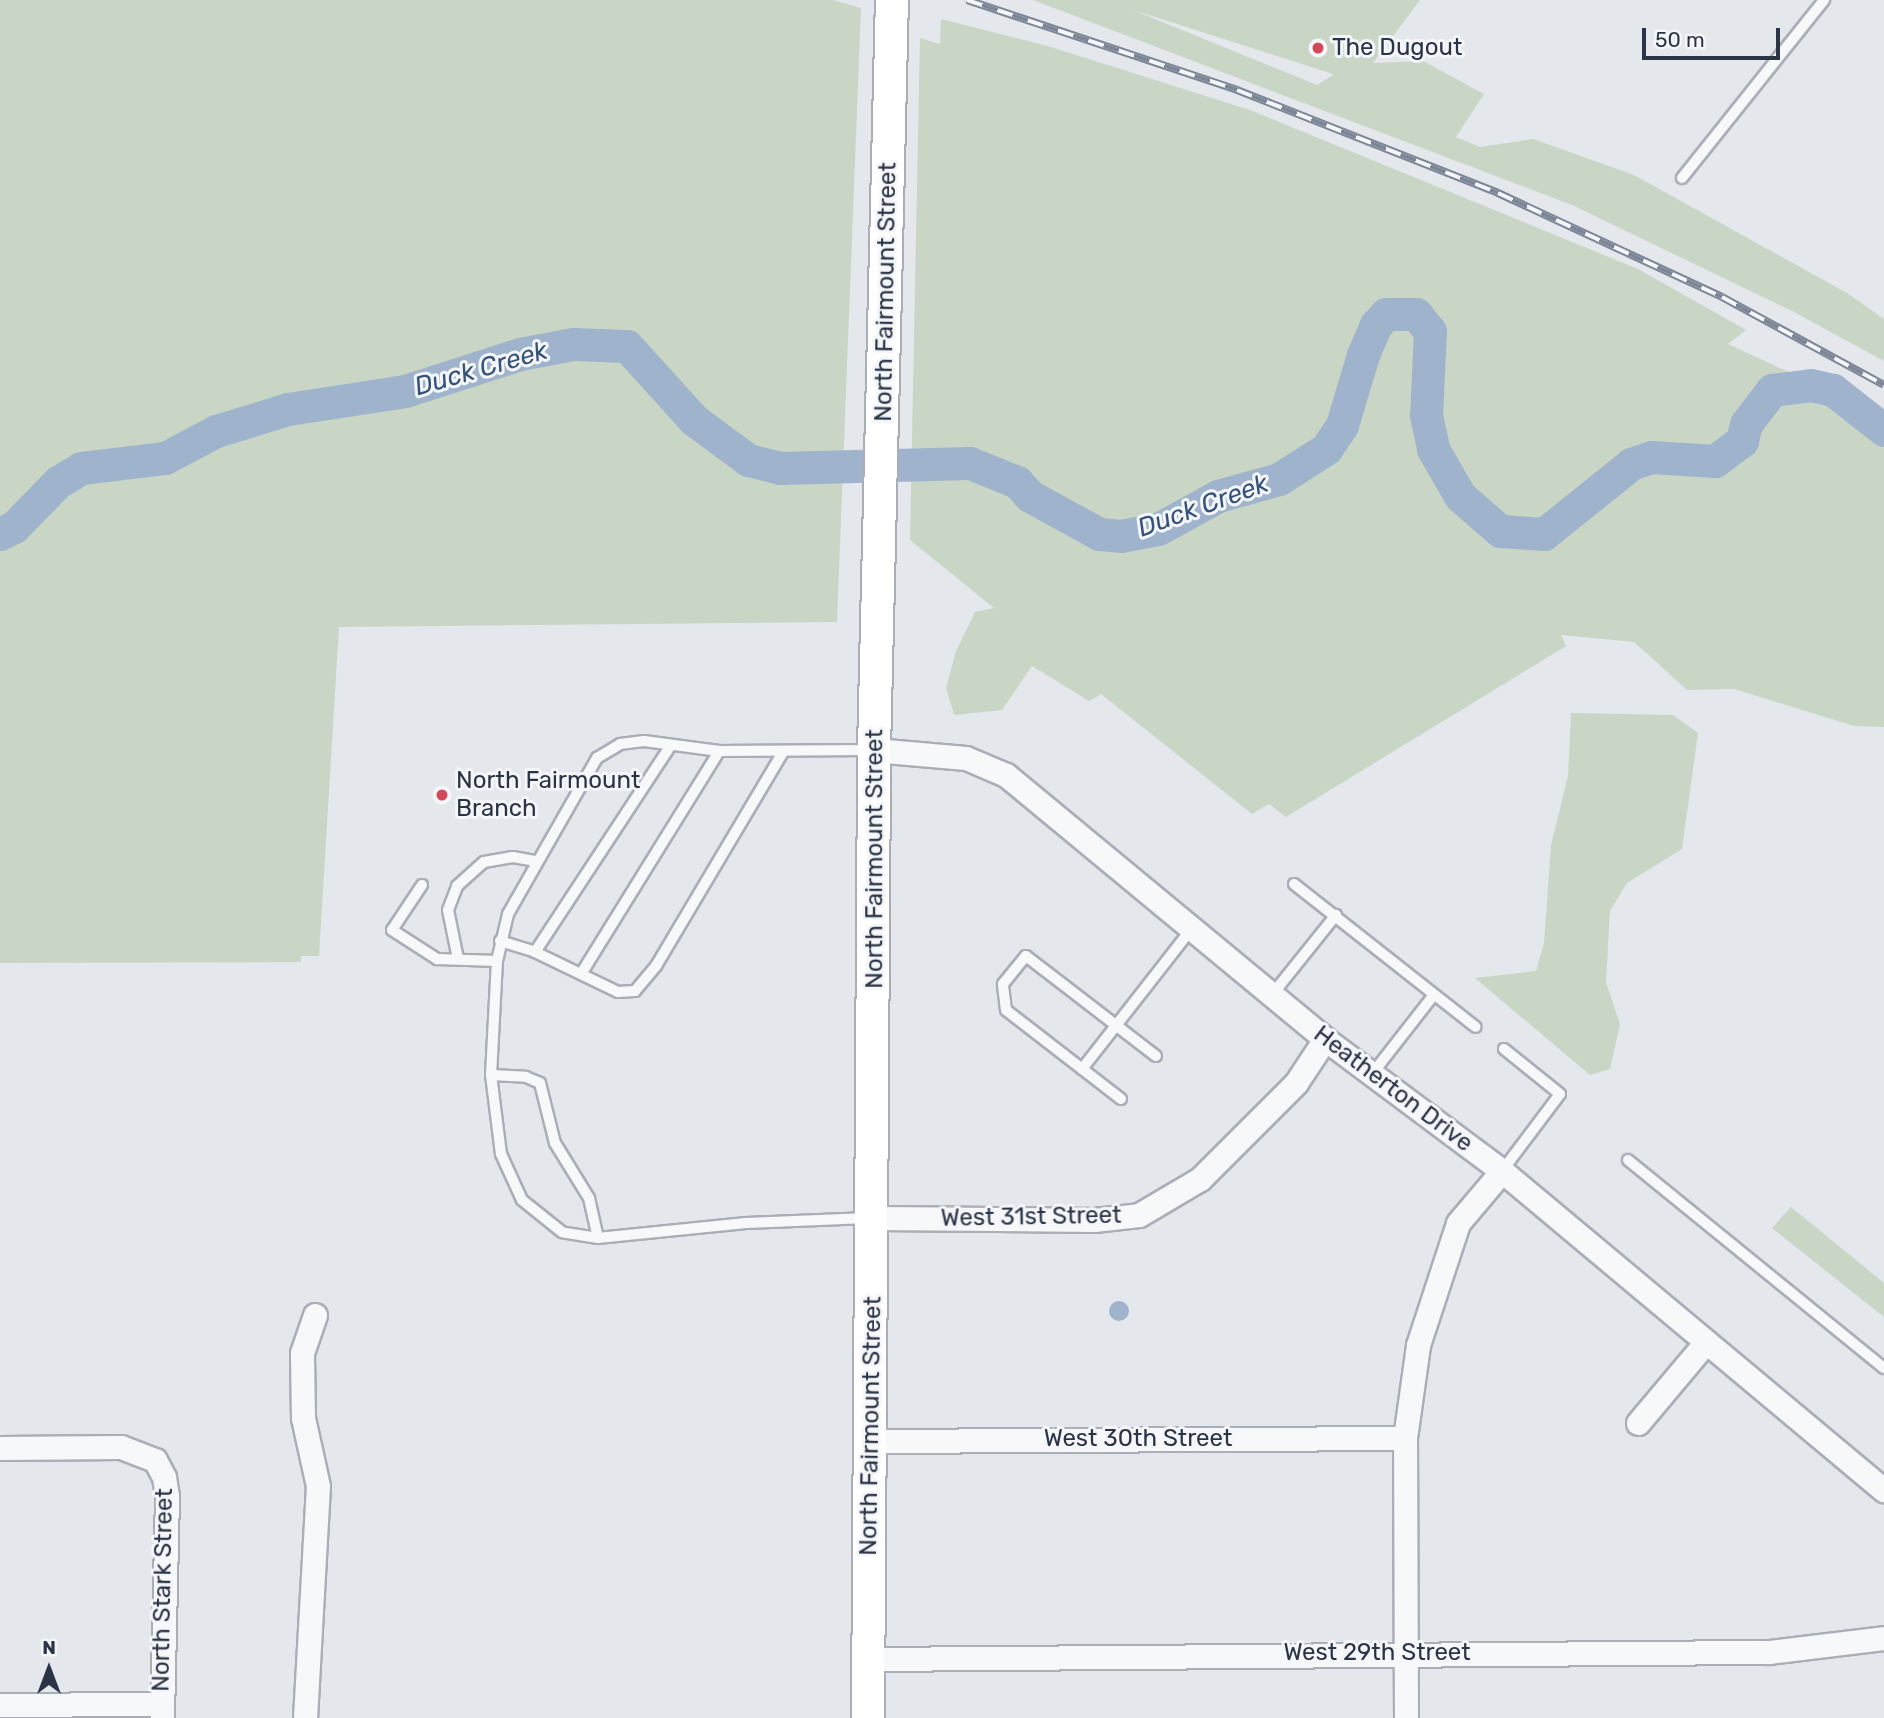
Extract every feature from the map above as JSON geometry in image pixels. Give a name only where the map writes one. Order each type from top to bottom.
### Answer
[{"type":"street","name":"North Fairmount Street","points":[[868,1718],[874,1218],[874,750],[881,558],[892,0]]},
{"type":"street","name":"Heatherton Drive","points":[[874,750],[966,758],[1006,775],[1271,996],[1502,1171],[1884,1490]]},
{"type":"street","name":"West 31st Street","points":[[874,1218],[1094,1220],[1139,1215],[1200,1179],[1296,1083],[1325,1039]]},
{"type":"street","points":[[1406,1718],[1405,1438],[1419,1345],[1443,1262],[1458,1223],[1502,1171]]},
{"type":"street","points":[[305,1718],[318,1486],[303,1418],[302,1353],[316,1315]]},
{"type":"street","points":[[1639,1423],[1706,1342]]},
{"type":"street","name":"West 30th Street","points":[[870,1441],[1405,1438]]},
{"type":"street","name":"North Stark Street","points":[[0,1448],[121,1447],[155,1460],[164,1477],[162,1711]]},
{"type":"street","name":"West 29th Street","points":[[869,1659],[1406,1652],[1769,1653],[1884,1638]]},
{"type":"street","points":[[0,1705],[162,1711]]},
{"type":"lane","points":[[1682,178],[1824,0]]},
{"type":"lane","points":[[874,750],[719,751],[644,741],[621,744],[597,758],[535,861],[500,941],[491,1075],[501,1154],[522,1200],[562,1232],[598,1238],[746,1223],[874,1218]]},
{"type":"lane","points":[[535,952],[671,745]]},
{"type":"lane","points":[[581,974],[719,751]]},
{"type":"lane","points":[[500,941],[535,952],[618,992],[635,991],[656,966],[783,752]]},
{"type":"lane","points":[[457,960],[448,911],[457,886],[484,862],[513,857],[535,861]]},
{"type":"lane","points":[[1294,884],[1336,915],[1433,996],[1476,1027]]},
{"type":"lane","points":[[422,885],[392,930],[437,959],[497,961]]},
{"type":"lane","points":[[1271,996],[1336,915]]},
{"type":"lane","points":[[1082,1069],[1190,931]]},
{"type":"lane","points":[[1121,1099],[1006,1010],[1003,984],[1026,956],[1156,1056]]},
{"type":"lane","points":[[1372,1074],[1433,996]]},
{"type":"lane","points":[[1502,1171],[1560,1094],[1504,1049]]},
{"type":"lane","points":[[491,1075],[526,1077],[540,1083],[555,1143],[589,1198],[598,1238]]},
{"type":"lane","points":[[1628,1160],[1884,1368]]},
{"type":"green space","points":[[0,0],[833,0],[861,8],[837,622],[339,627],[319,956],[301,956],[301,962],[0,963]]},
{"type":"green space","points":[[1033,0],[1420,0],[1373,63],[1423,61],[1484,94],[1456,137],[1480,147],[1533,139],[1634,175],[1847,293],[1884,319],[1884,361],[1794,312],[1572,205]],"holes":[[[1133,10],[1333,74],[1317,85]]]},
{"type":"green space","points":[[941,19],[1051,47],[1250,110],[1638,269],[1746,330],[1728,344],[1884,416],[1884,727],[1854,726],[1734,689],[1687,690],[1634,642],[1561,635],[1566,646],[1286,817],[1269,804],[1252,814],[1101,694],[1089,701],[1032,666],[1002,710],[954,715],[946,688],[956,651],[975,612],[994,608],[910,540],[920,38],[940,44]]},
{"type":"green space","points":[[1571,713],[1673,715],[1698,733],[1682,849],[1627,883],[1610,911],[1606,982],[1620,1024],[1610,1069],[1590,1075],[1475,978],[1536,971],[1544,943],[1551,845],[1568,776]]},
{"type":"green space","points":[[1791,1207],[1884,1283],[1884,1317],[1772,1228]]},
{"type":"water","points":[[1115,1301],[1123,1301],[1129,1311],[1123,1321],[1115,1321],[1109,1315],[1109,1307]]},
{"type":"waterway","name":"Duck Creek","points":[[0,534],[14,527],[58,482],[81,468],[165,458],[216,431],[288,409],[405,391],[520,354],[573,344],[627,346],[694,420],[748,460],[780,468],[970,463],[1017,482],[1030,496],[1099,534],[1121,536],[1158,529],[1218,496],[1279,479],[1326,449],[1342,425],[1363,355],[1376,325],[1386,314],[1416,314],[1430,331],[1426,415],[1433,449],[1460,496],[1500,531],[1544,534],[1631,464],[1651,457],[1715,461],[1742,441],[1746,424],[1772,390],[1811,385],[1833,390],[1884,430]]},
{"type":"railway","points":[[967,0],[1237,90],[1498,193],[1722,297],[1884,385]]},
{"type":"place","name":"The Dugout","points":[[1318,48]]},
{"type":"place","name":"North Fairmount Branch","points":[[442,795]]}]
